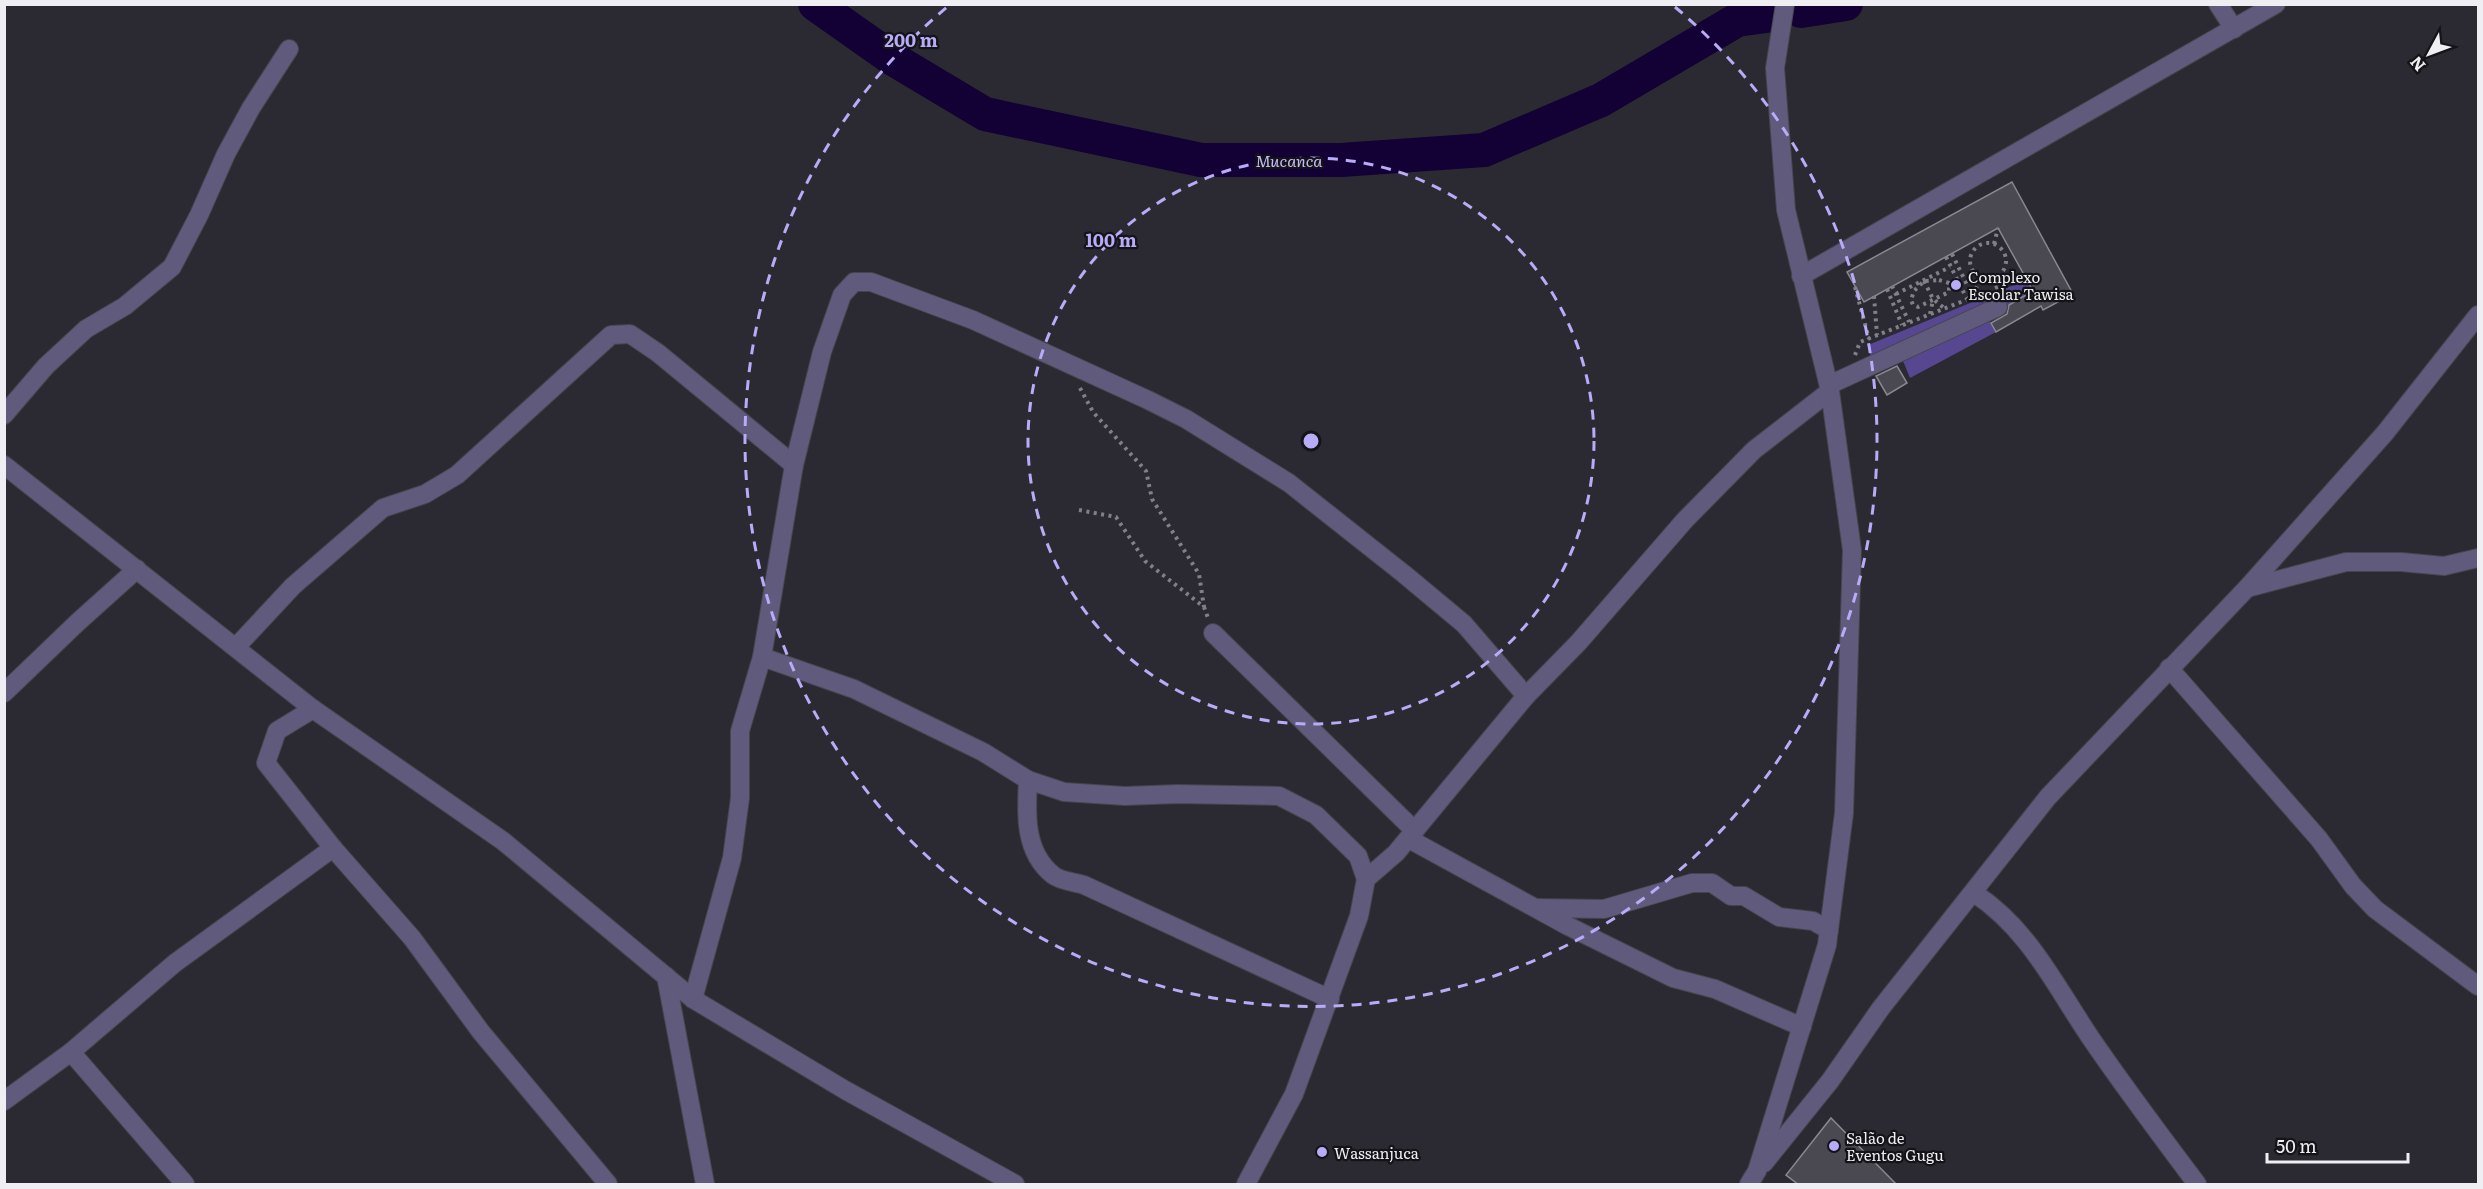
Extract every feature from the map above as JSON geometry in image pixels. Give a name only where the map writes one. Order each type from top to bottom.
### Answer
[{"type":"street","points":[[1753,1178],[1827,945],[1844,813],[1852,550],[1829,388],[1786,210],[1775,68],[1785,4]]},
{"type":"street","points":[[2218,4],[2234,29]]},
{"type":"street","points":[[1801,276],[2276,4]]},
{"type":"street","points":[[4,415],[46,366],[86,329],[125,306],[172,267],[226,154],[251,108],[289,49]]},
{"type":"street","points":[[693,999],[732,858],[740,798],[740,731],[762,657],[794,465],[822,352],[842,296],[854,282],[871,282],[973,320],[1186,419],[1289,483],[1464,624],[1526,696]]},
{"type":"street","points":[[1365,879],[1396,853],[1526,696],[1578,643],[1685,520],[1746,458],[1829,388],[1998,307]]},
{"type":"street","points":[[1753,1178],[1830,1081],[1881,1008],[2048,797],[2247,588],[2385,433],[2478,315]]},
{"type":"street","points":[[236,647],[293,586],[382,508],[425,494],[457,475],[611,335],[630,334],[658,353],[794,465]]},
{"type":"street","points":[[4,465],[313,709],[503,841],[693,999],[845,1090],[1015,1185]]},
{"type":"street","points":[[2247,588],[2346,562],[2401,562],[2444,566],[2478,558]]},
{"type":"street","points":[[4,693],[137,569]]},
{"type":"street","points":[[1213,633],[1412,835],[1535,908],[1674,978],[1715,989],[1802,1027]]},
{"type":"street","points":[[762,657],[854,689],[983,752],[1028,780],[1064,792],[1125,796],[1179,794],[1279,796],[1316,815],[1358,856],[1365,879],[1359,916],[1294,1094],[1246,1185]]},
{"type":"street","points":[[2169,668],[2319,839],[2353,886],[2367,901],[2478,986]]},
{"type":"street","points":[[313,709],[277,731],[266,763],[333,848],[412,938],[482,1032],[608,1185]]},
{"type":"street","points":[[1028,780],[1026,814],[1034,854],[1054,876],[1084,885],[1330,999]]},
{"type":"street","points":[[4,1101],[71,1052],[175,963],[333,848]]},
{"type":"street","points":[[1535,908],[1604,909],[1692,883],[1712,883],[1731,896],[1744,896],[1779,917],[1813,921],[1829,930]]},
{"type":"street","points":[[1974,893],[1993,906],[2022,934],[2091,1038],[2197,1185]]},
{"type":"street","points":[[666,976],[703,1184]]},
{"type":"street","points":[[71,1052],[185,1185]]},
{"type":"path","points":[[1994,244],[1998,228]]},
{"type":"path","points":[[1982,244],[1994,244],[2005,256],[2004,268],[1997,277],[1980,278],[1971,269],[1972,252],[1982,244]]},
{"type":"path","points":[[1952,254],[1973,297],[1980,278]]},
{"type":"path","points":[[1946,257],[1966,299]]},
{"type":"path","points":[[1896,294],[1950,267]]},
{"type":"path","points":[[1924,281],[1933,299],[1944,308]]},
{"type":"path","points":[[1924,281],[1949,283],[1949,292],[1918,306],[1913,305],[1911,300],[1914,291],[1924,281]]},
{"type":"path","points":[[1893,286],[1909,322]]},
{"type":"path","points":[[1855,287],[1869,339]]},
{"type":"path","points":[[1887,290],[1902,325]]},
{"type":"path","points":[[1874,296],[1877,336]]},
{"type":"path","points":[[1930,314],[1933,299]]},
{"type":"path","points":[[1066,363],[1093,412],[1146,471],[1152,499],[1199,574],[1204,607],[1213,633]]},
{"type":"path","points":[[1079,510],[1116,518],[1145,561],[1204,607]]},
{"type":"shaded area","points":[[2026,280],[2033,291],[2007,306],[2002,299],[1871,358],[1868,345]]},
{"type":"shaded area","points":[[1987,317],[1996,332],[1910,378],[1903,361]]},
{"type":"building","points":[[2012,182],[2073,294],[2043,310],[2041,306],[1996,332],[1991,323],[2007,314],[2009,305],[2033,291],[1998,228],[1864,302],[1847,272]]},
{"type":"building","points":[[1897,366],[1907,383],[1887,395],[1876,376]]},
{"type":"building","name":"Salão de Eventos Gugu","points":[[1831,1118],[1897,1185],[1799,1185],[1786,1175]]},
{"type":"waterway","name":"Mucanca","points":[[815,4],[893,59],[985,114],[1201,160],[1341,160],[1484,150],[1601,100],[1737,20],[1766,16]]},
{"type":"waterway","name":"Mucanca","points":[[1801,11],[1846,4]]},
{"type":"place","name":"Complexo Escolar Tawisa","points":[[1956,285]]},
{"type":"place","name":"Salão de Eventos Gugu","points":[[1834,1146]]},
{"type":"place","name":"Wassanjuca","points":[[1322,1152]]}]
